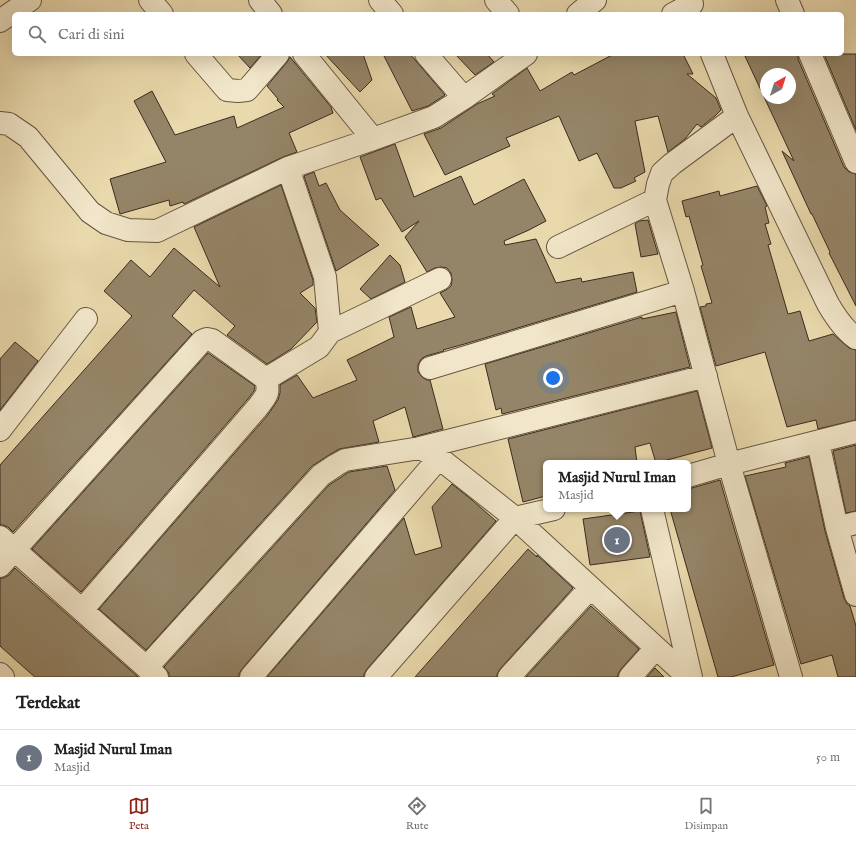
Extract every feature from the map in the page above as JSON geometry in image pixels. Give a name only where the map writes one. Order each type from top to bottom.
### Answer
[{"type":"street","points":[[13,12],[30,0]]},
{"type":"street","points":[[150,0],[160,12]]},
{"type":"street","points":[[260,0],[269,12]]},
{"type":"street","points":[[380,0],[390,12]]},
{"type":"street","points":[[496,0],[506,12]]},
{"type":"street","points":[[581,12],[596,0]]},
{"type":"street","points":[[786,0],[791,12]]},
{"type":"street","points":[[677,12],[692,6]]},
{"type":"street","points":[[0,21],[12,13]]},
{"type":"street","points":[[198,56],[227,90],[238,91],[247,90],[276,56]]},
{"type":"street","points":[[306,56],[373,139]]},
{"type":"street","points":[[428,56],[464,98]]},
{"type":"street","points":[[0,123],[9,124],[28,137],[90,212],[106,223],[128,230],[157,231],[288,168],[434,117],[464,98],[523,56]]},
{"type":"street","points":[[713,56],[737,116],[828,304],[838,320],[852,336],[856,338]]},
{"type":"street","points":[[811,56],[856,162]]},
{"type":"street","points":[[737,116],[662,173],[658,184],[656,200],[683,291],[729,464],[791,677]]},
{"type":"street","points":[[288,168],[325,277],[330,332]]},
{"type":"street","points":[[558,247],[656,200]]},
{"type":"street","points":[[266,379],[319,347],[330,332],[440,279]]},
{"type":"street","points":[[430,368],[683,291]]},
{"type":"street","points":[[0,430],[86,319]]},
{"type":"street","points":[[0,566],[7,543],[202,341],[207,339],[212,340],[266,379],[268,388],[266,395],[257,408],[82,610]]},
{"type":"street","points":[[7,543],[152,672],[321,475],[345,460],[420,448],[706,376]]},
{"type":"street","points":[[691,475],[856,432]]},
{"type":"street","points":[[818,442],[846,525],[856,595]]},
{"type":"street","points":[[420,448],[439,458],[515,518],[689,677]]},
{"type":"street","points":[[251,677],[439,458]]},
{"type":"street","points":[[376,677],[515,518],[543,512]]},
{"type":"street","points":[[653,512],[689,677]]},
{"type":"street","points":[[509,677],[590,588]]},
{"type":"street","points":[[630,677],[656,648]]},
{"type":"street","points":[[0,674],[3,677]]},
{"type":"building","points":[[844,54],[856,54],[856,130],[825,56],[844,56]]},
{"type":"building","points":[[239,56],[260,56],[250,68]]},
{"type":"building","points":[[327,56],[364,56],[372,80],[360,92]]},
{"type":"building","points":[[384,56],[412,56],[445,95],[428,106],[412,111]]},
{"type":"building","points":[[457,56],[489,56],[494,62],[475,75]]},
{"type":"building","points":[[610,56],[684,56],[693,74],[687,74],[716,98],[721,110],[701,127],[697,124],[685,139],[668,152],[658,116],[635,121],[645,172],[634,178],[636,181],[621,188],[614,188],[597,153],[579,161],[559,116],[506,138],[510,146],[445,175],[424,134],[441,128],[477,104],[495,96],[492,94],[527,68],[540,91],[572,72],[574,75]]},
{"type":"building","points":[[745,56],[798,56],[844,167],[849,172],[856,174],[856,306],[782,151],[794,161],[767,104],[796,104],[796,68],[760,68],[760,88]]},
{"type":"building","points":[[290,57],[331,107],[333,113],[289,133],[297,152],[283,157],[184,204],[183,202],[170,206],[169,200],[120,214],[110,179],[166,162],[134,101],[152,91],[175,135],[234,116],[237,128],[284,107],[267,86]]},
{"type":"building","points":[[395,144],[414,197],[461,176],[474,205],[524,179],[546,221],[504,241],[505,245],[536,239],[556,283],[581,278],[582,282],[633,272],[637,292],[443,350],[444,351],[421,359],[418,365],[418,372],[422,377],[430,380],[443,429],[413,437],[405,407],[373,421],[379,442],[339,449],[312,466],[146,650],[99,609],[267,416],[278,400],[280,385],[297,375],[313,398],[357,380],[347,360],[394,337],[389,317],[411,307],[417,329],[455,317],[440,293],[451,286],[451,273],[447,268],[441,267],[427,272],[405,237],[419,221],[402,232],[381,198],[376,200],[360,157]]},
{"type":"building","points":[[314,172],[319,186],[326,183],[340,210],[379,245],[336,271],[304,176]]},
{"type":"building","points":[[281,185],[313,280],[313,285],[300,293],[315,308],[317,322],[291,349],[267,364],[227,335],[235,326],[194,290],[172,316],[192,334],[13,532],[8,527],[0,525],[0,465],[132,316],[104,291],[131,260],[150,277],[174,248],[220,287],[194,227]]},
{"type":"building","points":[[757,186],[767,206],[765,207],[769,223],[765,224],[771,244],[768,245],[788,314],[800,311],[809,341],[833,334],[849,348],[856,350],[856,420],[818,429],[816,420],[787,427],[765,352],[716,366],[700,307],[712,303],[689,216],[686,217],[682,201],[719,191],[720,196]]},
{"type":"building","points":[[648,220],[658,254],[641,257],[635,224],[639,221]]},
{"type":"building","points":[[390,255],[400,265],[405,282],[371,299],[360,289]]},
{"type":"building","points":[[676,312],[690,367],[502,414],[501,408],[496,410],[485,364],[642,317],[642,319]]},
{"type":"building","points":[[15,342],[38,361],[0,410],[0,359]]},
{"type":"building","points":[[208,353],[255,386],[254,391],[81,592],[32,549]]},
{"type":"building","points":[[697,391],[712,448],[667,460],[655,460],[650,443],[635,447],[637,460],[543,460],[543,497],[523,502],[508,439]]},
{"type":"building","points":[[856,445],[856,511],[846,513],[833,451]]},
{"type":"building","points":[[809,457],[825,531],[844,598],[850,606],[856,626],[856,677],[838,677],[832,655],[801,664],[745,476],[786,467],[785,463]]},
{"type":"building","points":[[387,466],[395,490],[242,669],[239,677],[169,677],[169,673],[164,667],[329,485],[349,472]]},
{"type":"building","points":[[720,480],[774,665],[731,677],[718,677],[671,512],[691,512],[692,488]]},
{"type":"building","points":[[452,484],[496,521],[367,669],[364,677],[267,677],[404,518],[415,555],[442,547],[432,507]]},
{"type":"building","points":[[640,512],[650,557],[590,565],[583,519]]},
{"type":"building","points":[[528,549],[537,557],[537,555],[573,588],[500,669],[497,677],[415,677]]},
{"type":"building","points":[[15,568],[138,677],[35,677],[28,671],[0,646],[0,578],[4,578],[9,575]]},
{"type":"building","points":[[591,606],[639,649],[621,669],[618,677],[526,677]]},
{"type":"building","points":[[655,668],[664,677],[647,677]]},
{"type":"place","name":"Masjid Nurul Iman","points":[[617,540]]}]
